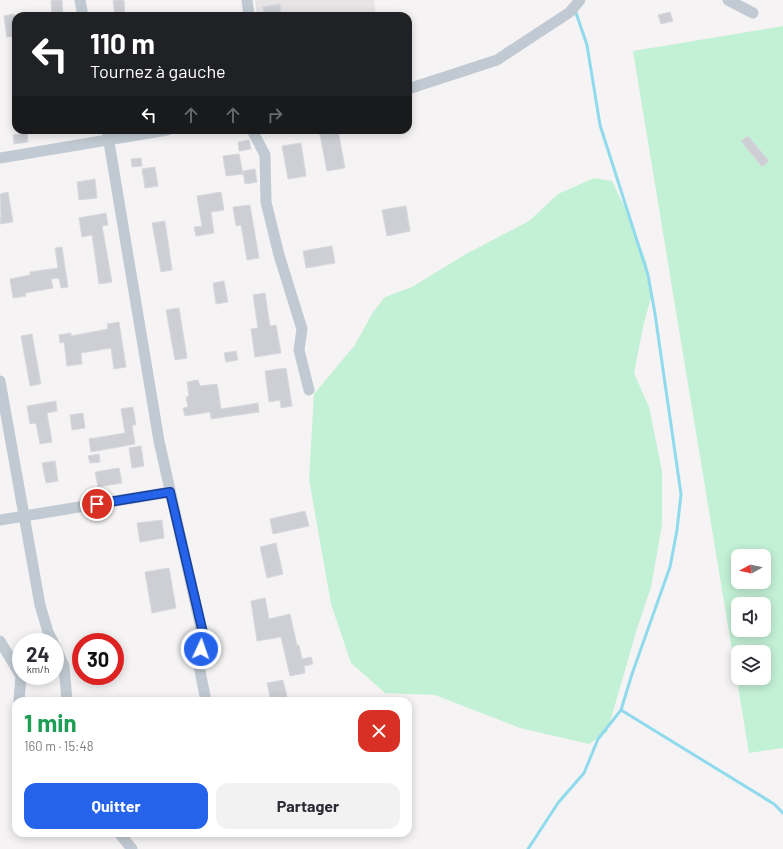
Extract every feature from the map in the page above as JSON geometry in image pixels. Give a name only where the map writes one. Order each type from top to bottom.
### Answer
[{"type":"street","points":[[80,0],[82,12]]},
{"type":"street","points":[[247,0],[248,12]]},
{"type":"street","points":[[412,88],[497,60],[570,12],[580,0]]},
{"type":"street","points":[[728,0],[753,13]]},
{"type":"street","points":[[0,158],[108,135],[120,134]]},
{"type":"street","points":[[254,134],[265,156],[266,202],[302,329],[298,350],[309,390]]},
{"type":"street","points":[[108,135],[159,441],[204,637],[198,661],[205,697]]},
{"type":"street","points":[[0,381],[40,605],[48,633]]},
{"type":"street","points":[[0,520],[170,492]]},
{"type":"street","points":[[0,641],[12,661]]},
{"type":"street","points":[[64,666],[68,697]]},
{"type":"street","points":[[19,697],[20,685]]},
{"type":"street","points":[[122,837],[132,849]]},
{"type":"shaded area","points":[[255,0],[374,0],[376,12],[256,12]]},
{"type":"green space","points":[[783,26],[783,748],[749,753],[738,685],[771,685],[771,645],[731,645],[633,51]]},
{"type":"green space","points":[[594,178],[612,181],[627,212],[647,264],[651,297],[643,327],[634,373],[649,407],[662,471],[662,525],[651,587],[637,629],[607,732],[589,744],[520,728],[435,695],[385,693],[351,663],[331,604],[309,479],[314,394],[355,345],[373,312],[385,297],[412,287],[466,254],[529,221],[558,194]]},
{"type":"building","points":[[51,0],[62,0],[63,12],[52,12]]},
{"type":"building","points":[[113,0],[124,0],[125,12],[114,12]]},
{"type":"building","points":[[280,4],[281,12],[264,12],[263,7]]},
{"type":"building","points":[[670,12],[673,21],[661,24],[658,15]]},
{"type":"building","points":[[12,14],[12,36],[7,37],[4,16]]},
{"type":"building","points":[[27,134],[28,142],[14,144],[13,135]]},
{"type":"building","points":[[320,134],[339,134],[345,168],[327,171]]},
{"type":"building","points":[[748,136],[769,161],[762,167],[741,141]]},
{"type":"building","points":[[249,140],[251,149],[239,151],[238,142]]},
{"type":"building","points":[[301,143],[306,176],[288,179],[282,146]]},
{"type":"building","points":[[239,154],[243,174],[226,176],[223,156]]},
{"type":"building","points":[[141,158],[142,166],[132,167],[131,159]]},
{"type":"building","points":[[155,167],[158,186],[145,188],[142,169]]},
{"type":"building","points":[[255,169],[257,182],[245,184],[243,171]]},
{"type":"building","points":[[95,179],[97,198],[79,200],[77,182]]},
{"type":"building","points":[[8,192],[13,222],[0,224],[0,194]]},
{"type":"building","points":[[221,192],[224,210],[211,212],[214,233],[196,236],[194,227],[202,226],[197,196]]},
{"type":"building","points":[[250,205],[259,258],[247,260],[241,225],[236,226],[233,207]]},
{"type":"building","points":[[406,206],[410,231],[387,236],[382,210]]},
{"type":"building","points":[[106,213],[108,225],[102,226],[112,282],[99,284],[92,235],[82,237],[79,218]]},
{"type":"building","points":[[165,221],[172,270],[161,272],[152,223]]},
{"type":"building","points":[[332,246],[335,263],[306,268],[303,251]]},
{"type":"building","points":[[62,247],[68,287],[61,288],[59,278],[51,279],[53,288],[25,293],[26,296],[13,298],[10,279],[30,275],[30,272],[58,268],[55,248]]},
{"type":"building","points":[[224,281],[228,302],[216,304],[213,283]]},
{"type":"building","points":[[265,293],[270,326],[276,325],[281,353],[255,357],[251,329],[258,328],[253,295]]},
{"type":"building","points":[[179,308],[187,358],[175,360],[166,310]]},
{"type":"building","points":[[119,322],[126,367],[114,369],[111,348],[81,353],[82,364],[67,366],[64,342],[60,343],[59,335],[71,333],[71,336],[108,329],[107,324]]},
{"type":"building","points":[[32,334],[41,384],[30,386],[21,336]]},
{"type":"building","points":[[236,351],[238,360],[226,362],[224,353]]},
{"type":"building","points":[[286,368],[292,406],[281,408],[280,400],[269,402],[265,371]]},
{"type":"building","points":[[198,380],[200,386],[217,384],[221,409],[258,403],[259,412],[211,419],[210,412],[185,416],[183,408],[188,407],[186,397],[189,396],[187,382]]},
{"type":"building","points":[[56,401],[57,411],[47,413],[52,442],[40,444],[36,423],[30,424],[27,406]]},
{"type":"building","points":[[133,407],[136,425],[132,425],[135,444],[91,452],[89,439],[125,433],[121,409]]},
{"type":"building","points":[[83,413],[85,428],[72,430],[70,415]]},
{"type":"building","points":[[141,446],[144,466],[132,468],[129,448]]},
{"type":"building","points":[[99,454],[100,462],[90,463],[88,456]]},
{"type":"building","points":[[55,461],[58,481],[46,483],[42,463]]},
{"type":"building","points":[[119,468],[122,483],[98,487],[95,472]]},
{"type":"building","points":[[305,511],[309,526],[273,534],[270,519]]},
{"type":"building","points":[[162,520],[164,538],[140,542],[137,523]]},
{"type":"building","points":[[276,543],[283,574],[267,578],[260,547]]},
{"type":"building","points":[[169,568],[176,608],[152,613],[145,572]]},
{"type":"building","points":[[265,598],[269,619],[290,614],[297,645],[299,645],[302,659],[311,657],[313,664],[304,666],[305,673],[290,676],[281,637],[257,641],[251,601]]},
{"type":"building","points":[[283,680],[287,697],[270,697],[267,683]]},
{"type":"waterway","points":[[528,849],[558,803],[584,773],[598,739],[621,710],[632,674],[670,567],[677,530],[681,494],[648,275],[600,125],[587,45],[575,10]]},
{"type":"waterway","points":[[621,710],[774,804],[783,813]]},
{"type":"route","points":[[97,504],[170,492],[204,637],[201,649]]}]
